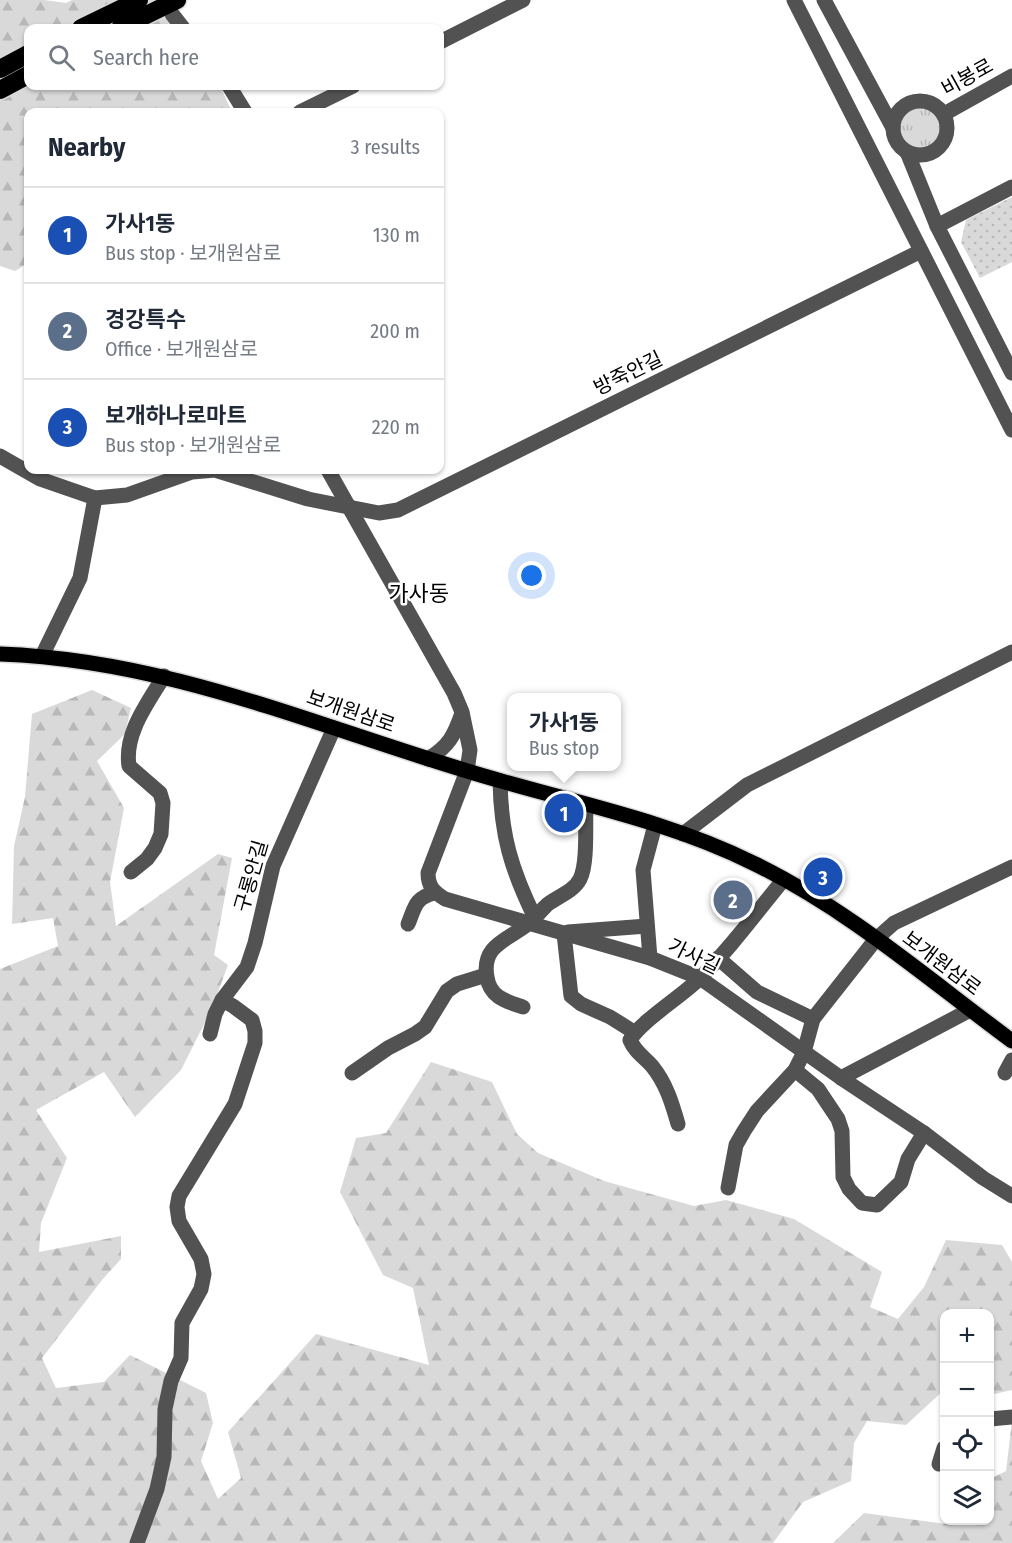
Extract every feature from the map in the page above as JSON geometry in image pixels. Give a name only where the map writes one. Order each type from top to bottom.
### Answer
[{"type":"highway","points":[[89,24],[139,0]]},
{"type":"highway","points":[[130,24],[175,7]]},
{"type":"highway","points":[[0,69],[24,56]]},
{"type":"highway","points":[[0,90],[24,77]]},
{"type":"main road","name":"보개원삼로","points":[[0,654],[42,656],[123,667],[164,676],[257,701],[428,759],[682,834],[753,863],[824,902],[1012,1041]]},
{"type":"street","points":[[444,40],[523,0]]},
{"type":"street","points":[[794,0],[1012,430]]},
{"type":"street","points":[[824,0],[893,128],[897,142],[907,152],[913,155],[927,155],[940,147],[946,135],[946,121],[944,114],[933,104],[920,101],[906,105],[896,115],[893,128]]},
{"type":"street","points":[[175,7],[181,24]]},
{"type":"street","name":"비봉로","points":[[944,114],[1012,76]]},
{"type":"street","points":[[231,90],[243,108]]},
{"type":"street","points":[[308,108],[345,90]]},
{"type":"street","points":[[907,152],[937,226],[1012,373]]},
{"type":"street","points":[[937,226],[1012,187]]},
{"type":"street","name":"방죽안길","points":[[228,474],[308,499],[348,508],[379,513],[398,510],[921,251]]},
{"type":"street","points":[[0,456],[24,470]]},
{"type":"street","points":[[31,474],[95,498],[80,578],[42,656]]},
{"type":"street","name":"방죽안길","points":[[95,498],[127,495],[186,474]]},
{"type":"street","points":[[330,474],[454,693],[462,712],[470,750],[467,771],[428,873],[428,884],[434,893],[422,896],[408,924]]},
{"type":"street","points":[[682,834],[747,785],[1012,652]]},
{"type":"street","points":[[131,872],[147,859],[161,834],[163,803],[160,793],[129,766],[127,753],[134,730],[164,676]]},
{"type":"street","points":[[428,759],[443,750],[450,741],[462,712]]},
{"type":"street","name":"구롱안길","points":[[210,1034],[215,1014],[222,1000],[247,967],[273,866],[334,728]]},
{"type":"street","points":[[500,781],[501,810],[510,860],[532,921]]},
{"type":"street","points":[[523,1007],[501,1000],[489,988],[486,960],[492,949],[532,921],[549,904],[576,886],[584,868],[586,805]]},
{"type":"street","points":[[650,958],[643,870],[655,825]]},
{"type":"street","name":"보개원삼로","points":[[876,939],[894,923],[1012,867]]},
{"type":"street","points":[[678,1124],[668,1092],[652,1066],[634,1049],[630,1040],[634,1032],[676,1000],[700,978],[784,879]]},
{"type":"street","name":"가사길","points":[[434,893],[445,899],[532,921],[562,933],[650,958],[700,978],[924,1133],[983,1178],[1012,1196]]},
{"type":"street","points":[[634,1032],[610,1017],[581,1004],[571,996],[562,933],[647,926]]},
{"type":"street","points":[[728,1188],[736,1145],[744,1131],[758,1111],[795,1071],[804,1052],[813,1019],[876,939]]},
{"type":"street","points":[[718,958],[757,992],[813,1019]]},
{"type":"street","points":[[352,1073],[388,1048],[425,1027],[447,991],[457,984],[486,975]]},
{"type":"street","points":[[137,1543],[157,1489],[164,1457],[165,1409],[171,1381],[182,1358],[182,1323],[201,1289],[204,1274],[201,1259],[179,1221],[177,1207],[179,1196],[235,1104],[255,1043],[252,1020],[222,1000]]},
{"type":"street","points":[[842,1078],[970,1010]]},
{"type":"street","points":[[795,1071],[818,1089],[838,1119],[842,1131],[843,1177],[849,1189],[862,1203],[877,1205],[901,1182],[908,1159],[924,1133]]},
{"type":"street","points":[[994,1419],[1012,1417]]},
{"type":"green space","points":[[0,0],[44,0],[66,3],[72,0],[154,0],[173,24],[24,24],[24,90],[222,90],[230,108],[24,108],[24,265],[15,271],[0,266]]},
{"type":"green space","points":[[921,106],[936,113],[943,128],[936,143],[921,150],[906,143],[899,128],[906,113]]},
{"type":"green space","points":[[1012,197],[1012,262],[980,278],[961,242],[966,220]]},
{"type":"green space","points":[[92,690],[131,708],[125,734],[97,761],[124,808],[110,882],[116,926],[218,854],[232,858],[214,955],[228,965],[212,1008],[181,1070],[135,1117],[104,1072],[36,1110],[67,1158],[41,1223],[39,1252],[121,1236],[121,1259],[42,1358],[56,1388],[104,1382],[130,1355],[206,1393],[213,1423],[201,1461],[218,1499],[241,1478],[228,1432],[316,1334],[429,1365],[413,1288],[383,1275],[340,1192],[356,1138],[386,1133],[431,1062],[492,1082],[517,1134],[538,1153],[604,1181],[694,1206],[726,1200],[794,1219],[882,1272],[870,1307],[898,1319],[924,1287],[946,1240],[1002,1245],[1012,1262],[1012,1390],[994,1394],[994,1309],[940,1309],[940,1394],[906,1425],[867,1421],[854,1443],[851,1481],[803,1502],[773,1543],[0,1543],[0,969],[58,946],[53,918],[12,924],[14,846],[25,797],[32,714]]},
{"type":"green space","points":[[1012,1421],[1012,1543],[833,1543],[864,1513],[940,1525],[994,1525],[994,1477],[1006,1471]]},
{"type":"place","name":"가사1동","points":[[564,813]]},
{"type":"place","name":"보개하나로마트","points":[[823,877]]},
{"type":"place","name":"경강특수","points":[[733,900]]},
{"type":"district","name":"가사동","points":[[419,593]]}]
